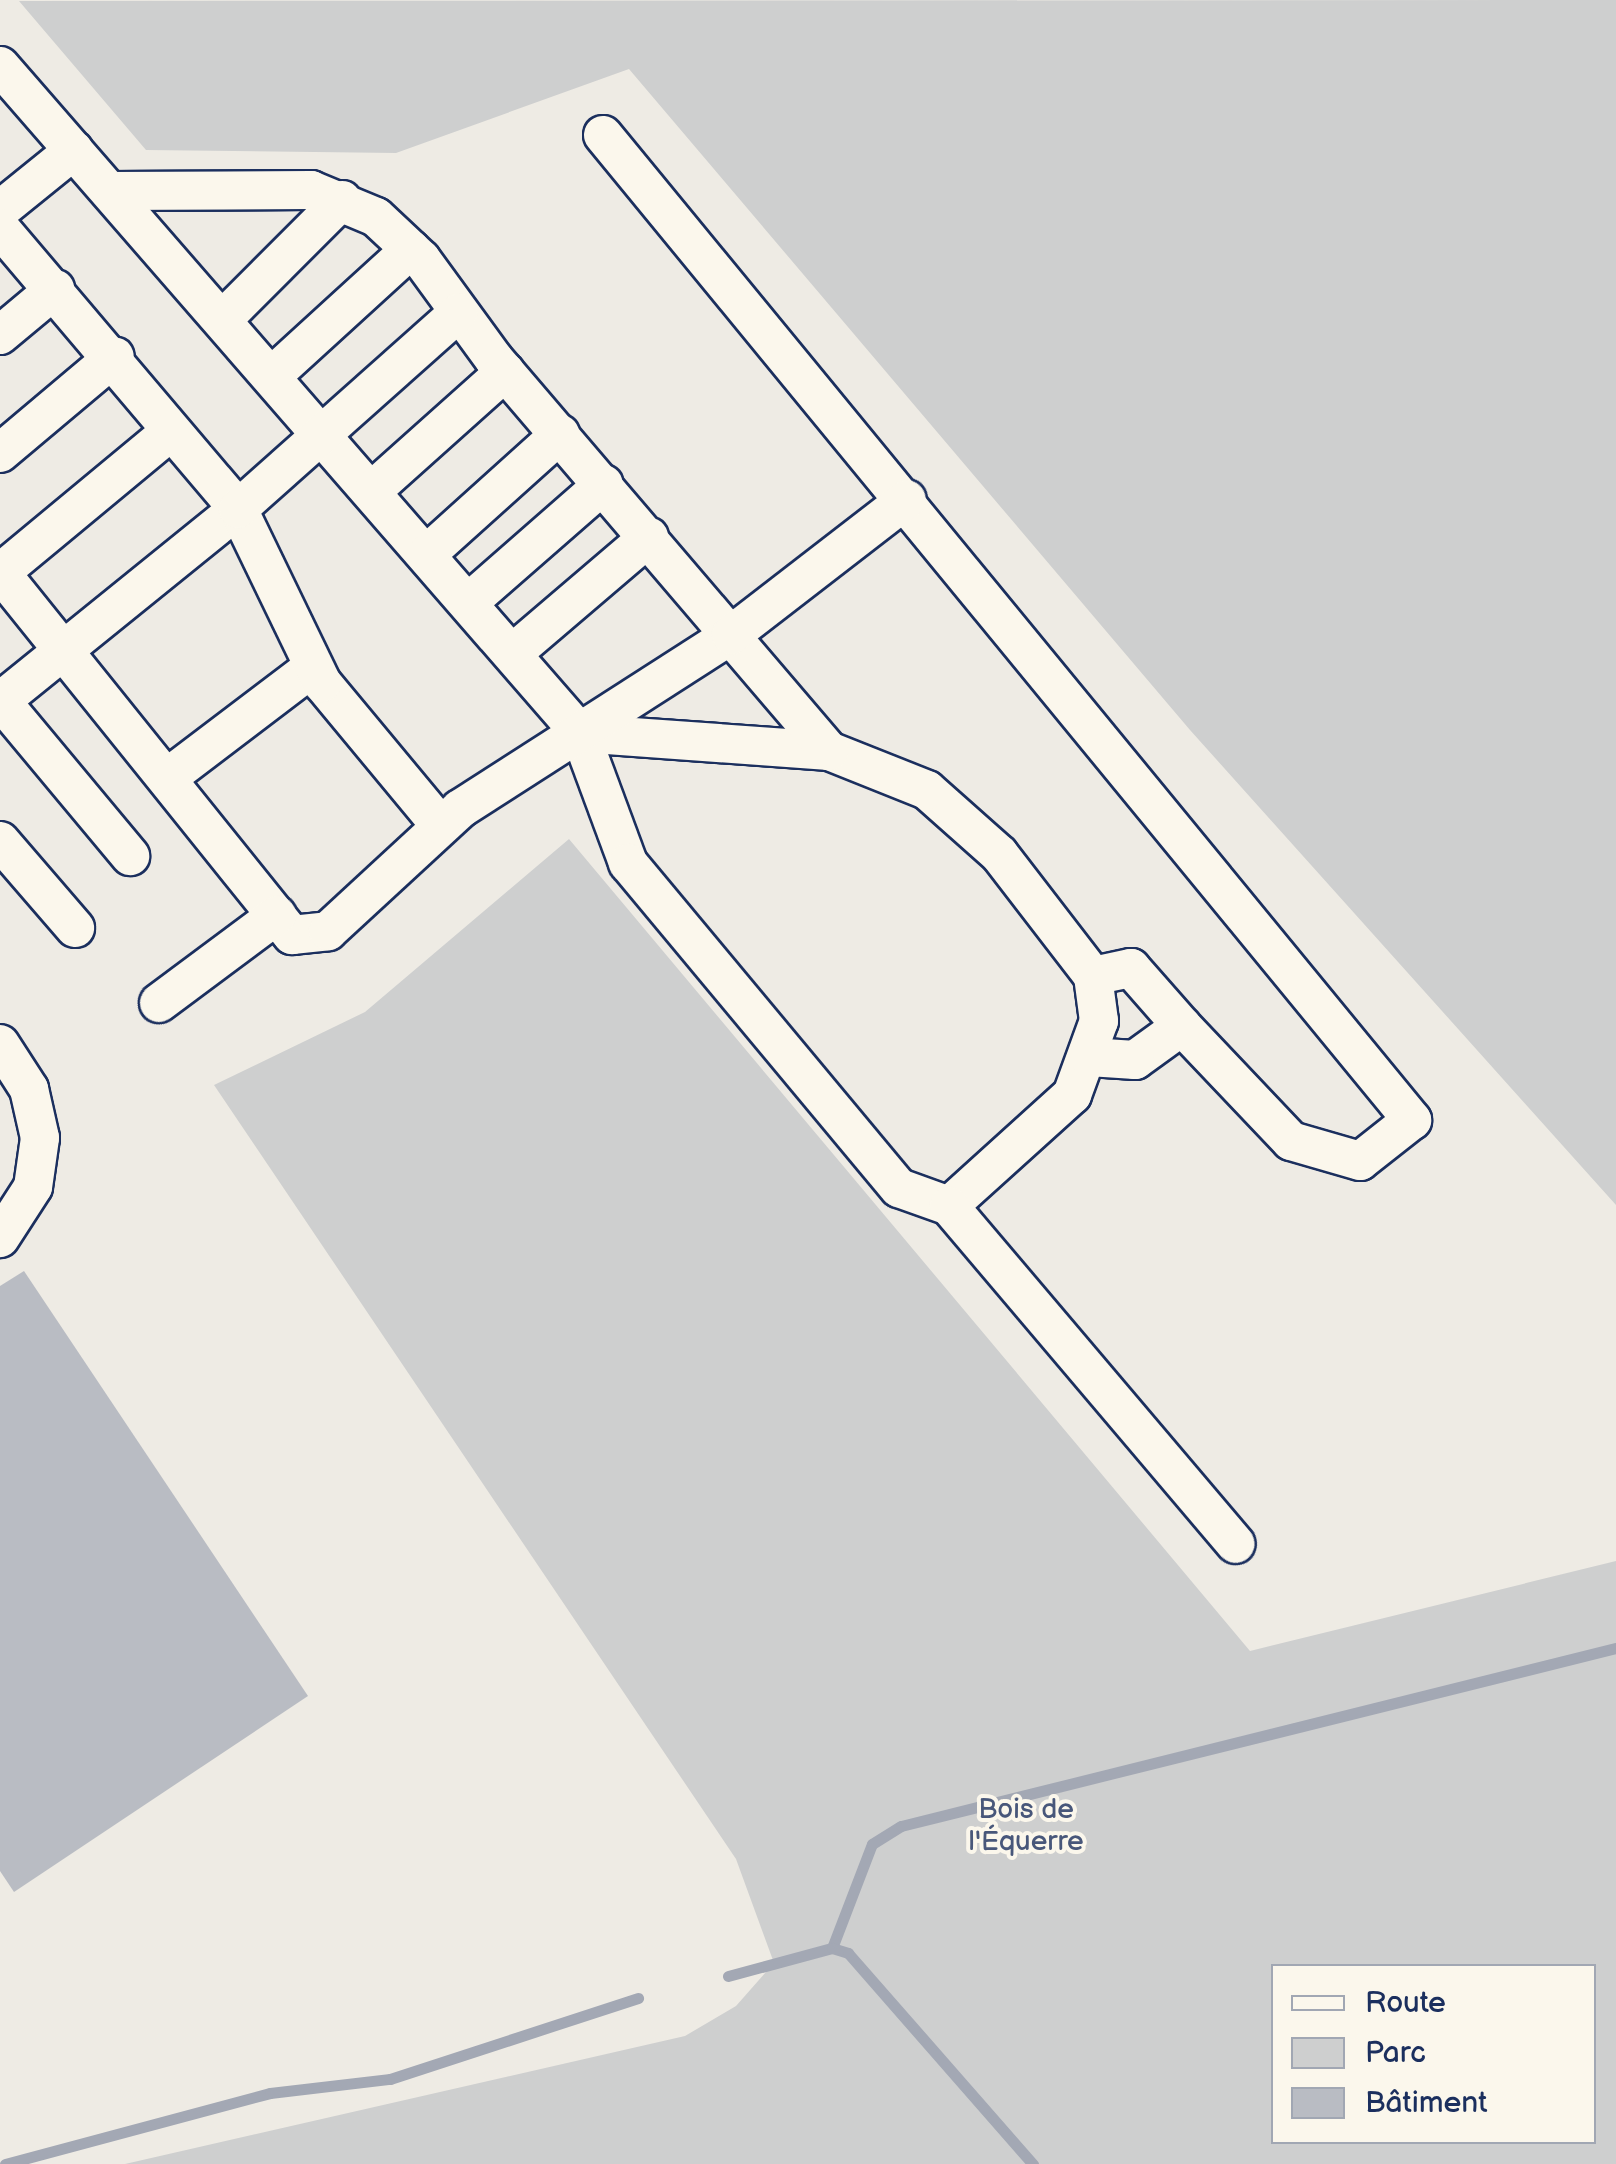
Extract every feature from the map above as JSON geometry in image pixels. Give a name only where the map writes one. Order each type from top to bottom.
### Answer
[{"type":"lane","points":[[0,66],[326,432],[580,733],[628,863],[899,1188],[949,1206],[1236,1544]]},
{"type":"lane","points":[[603,135],[906,499],[1412,1120],[1360,1161],[1290,1141],[1131,968],[1093,976]]},
{"type":"lane","points":[[0,210],[74,150]]},
{"type":"lane","points":[[111,191],[311,190],[342,200],[411,249],[505,372],[829,751]]},
{"type":"lane","points":[[224,318],[342,200]]},
{"type":"lane","points":[[0,228],[116,356],[170,432],[238,509],[312,668],[440,824]]},
{"type":"lane","points":[[274,374],[411,249]]},
{"type":"lane","points":[[0,335],[54,289]]},
{"type":"lane","points":[[130,856],[1,701],[238,509],[458,313]]},
{"type":"lane","points":[[0,453],[116,356]]},
{"type":"lane","points":[[374,489],[505,372]]},
{"type":"lane","points":[[170,432],[0,572],[292,935],[328,931],[440,824],[732,635],[906,499]]},
{"type":"lane","points":[[428,553],[560,434]]},
{"type":"lane","points":[[470,602],[604,484]]},
{"type":"lane","points":[[513,654],[649,537]]},
{"type":"lane","points":[[167,778],[312,668]]},
{"type":"lane","points":[[580,733],[829,751],[897,773],[954,810],[1093,976],[1099,1021],[1090,1057],[1056,1114],[949,1206]]},
{"type":"lane","points":[[0,840],[76,928]]},
{"type":"lane","points":[[159,1003],[276,915]]},
{"type":"lane","points":[[1090,1057],[1135,1060],[1182,1026]]},
{"type":"lane","points":[[0,1044],[30,1089],[40,1138],[33,1187],[0,1238]]},
{"type":"green space","points":[[1616,0],[1616,1205],[1190,730],[629,69],[396,153],[146,150],[19,1]]},
{"type":"green space","name":"Bois de l'Équerre","points":[[569,839],[1250,1651],[1616,1561],[1616,2164],[125,2164],[685,2036],[736,2006],[774,1963],[736,1859],[214,1085],[365,1012]]},
{"type":"building","points":[[24,1271],[308,1696],[14,1892],[0,1871],[0,1286]]},
{"type":"waterway","points":[[832,1948],[872,1844],[901,1826],[1616,1648]]},
{"type":"waterway","points":[[728,1976],[832,1948],[848,1953],[1033,2164]]},
{"type":"waterway","points":[[5,2164],[270,2093],[390,2079],[638,1998]]}]
